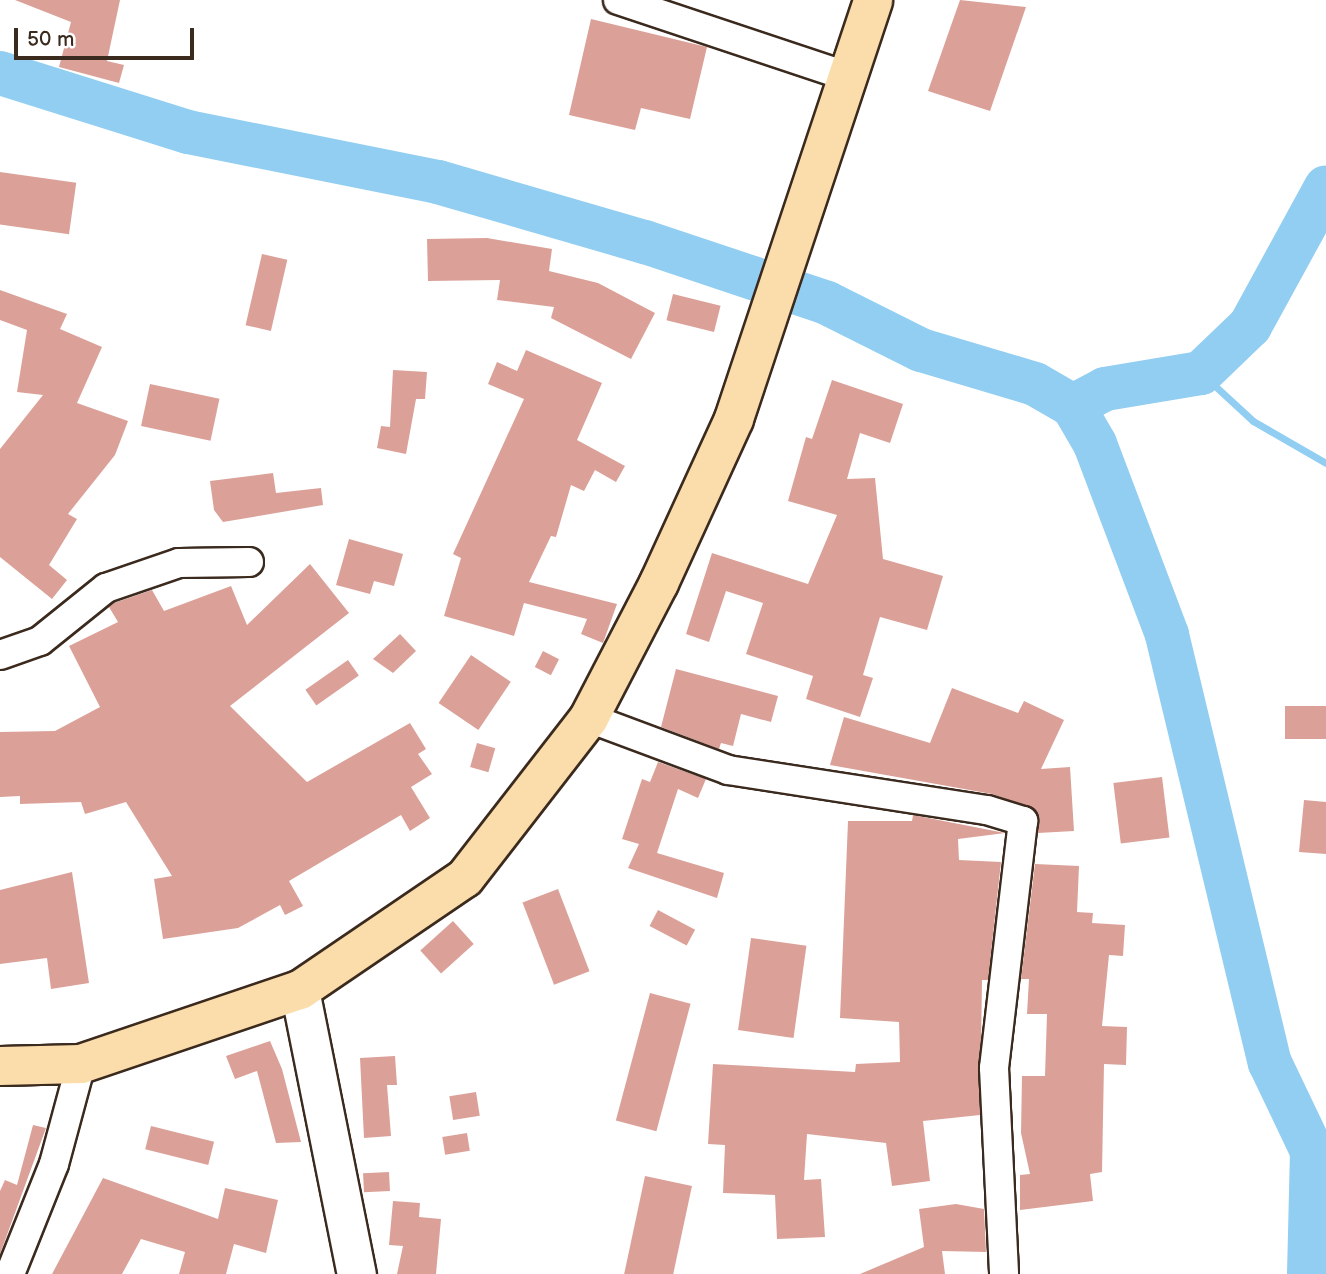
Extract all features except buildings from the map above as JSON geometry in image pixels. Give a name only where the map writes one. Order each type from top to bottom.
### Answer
[{"type":"main road","points":[[0,1066],[81,1064],[300,990],[465,878],[589,718],[734,419],[873,0]]},
{"type":"street","points":[[618,0],[846,76]]},
{"type":"street","points":[[0,655],[40,641],[106,588],[179,563],[249,562]]},
{"type":"street","points":[[589,718],[728,770],[987,810],[1023,821],[994,1068],[1004,1274]]},
{"type":"street","points":[[300,990],[357,1274]]},
{"type":"street","points":[[10,1274],[54,1164],[81,1064]]},
{"type":"waterway","points":[[0,73],[188,132],[438,182],[645,242],[827,303],[921,350],[1035,384],[1073,406],[1095,444],[1167,635],[1270,1063],[1312,1151],[1309,1274]]},
{"type":"waterway","points":[[1073,406],[1105,389],[1201,373],[1250,326],[1326,187]]},
{"type":"waterway","points":[[1201,373],[1253,421],[1326,463]]}]
